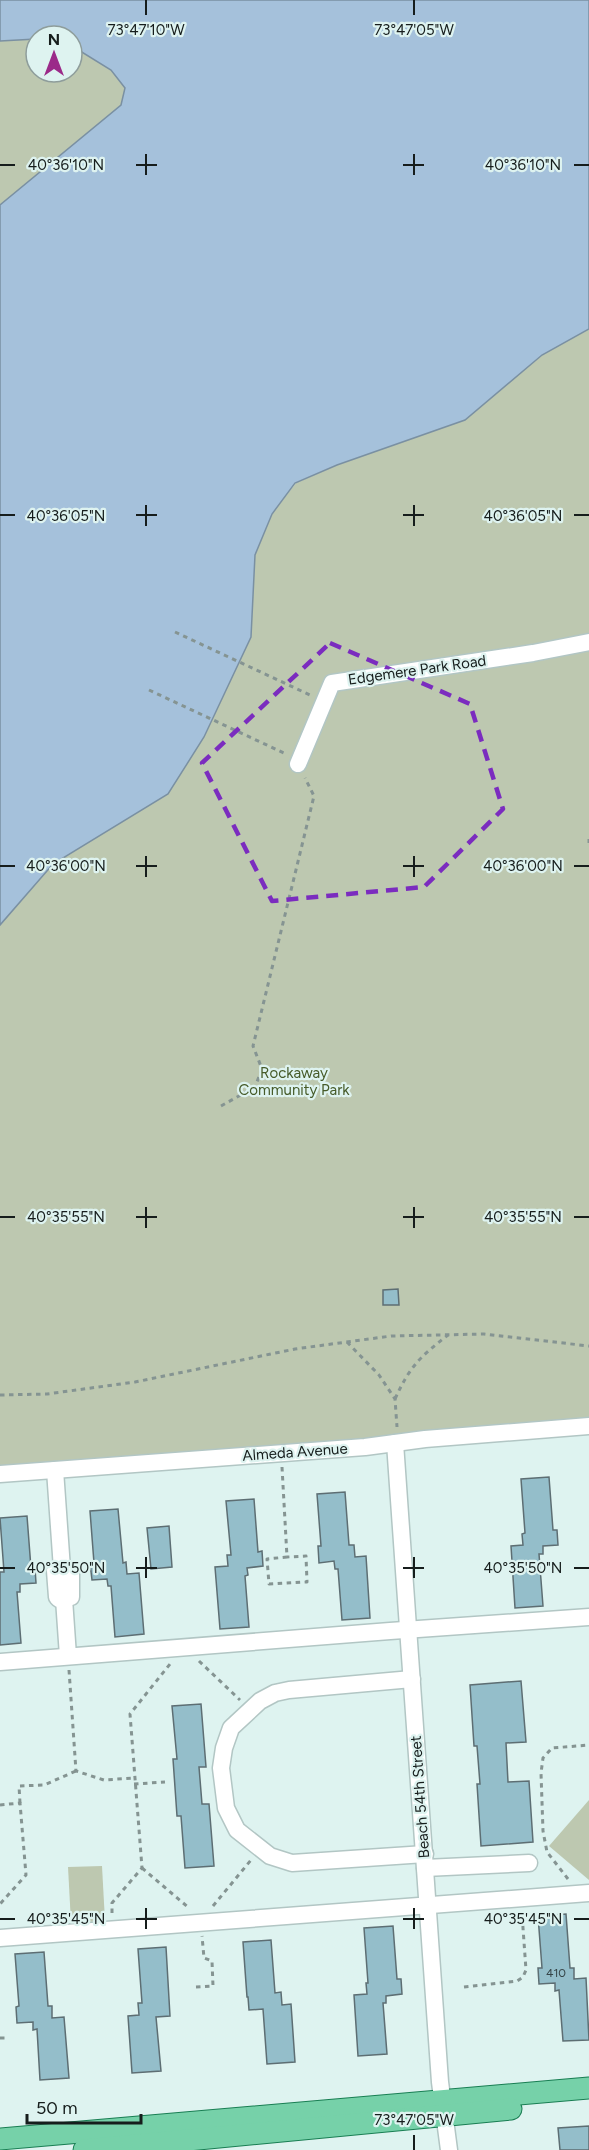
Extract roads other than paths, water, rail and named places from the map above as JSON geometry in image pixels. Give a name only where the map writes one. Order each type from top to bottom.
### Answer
[{"type":"main road","points":[[0,2139],[116,2142],[444,2108],[589,2088]]},
{"type":"main road","points":[[444,2108],[589,2101]]},
{"type":"main road","points":[[84,2150],[116,2142]]},
{"type":"street","name":"Edgemere Park Road","points":[[299,763],[333,683],[533,653],[589,642]]},
{"type":"street","name":"Almeda Avenue","points":[[0,1474],[281,1453],[589,1426]]},
{"type":"street","name":"Beach 54th Street","points":[[395,1443],[428,1905],[449,2150]]},
{"type":"street","points":[[55,1470],[62,1569],[71,1571],[72,1596],[64,1599],[68,1656]]},
{"type":"street","points":[[0,1662],[408,1629],[589,1617]]},
{"type":"street","points":[[412,1679],[289,1690],[276,1693],[250,1709],[231,1728],[224,1748],[221,1768],[226,1808],[237,1830],[270,1856],[292,1863],[425,1861],[529,1863]]},
{"type":"street","points":[[0,1938],[585,1894]]},
{"type":"water","points":[[0,0],[589,0],[589,329],[542,355],[465,420],[337,465],[295,483],[272,514],[255,555],[251,637],[204,737],[168,794],[53,864],[0,925],[0,205],[121,105],[125,88],[111,70],[84,53],[84,24],[24,24],[24,40],[0,41]]},
{"type":"park label","name":"Rockaway Community Park","points":[[294,1082]]}]
